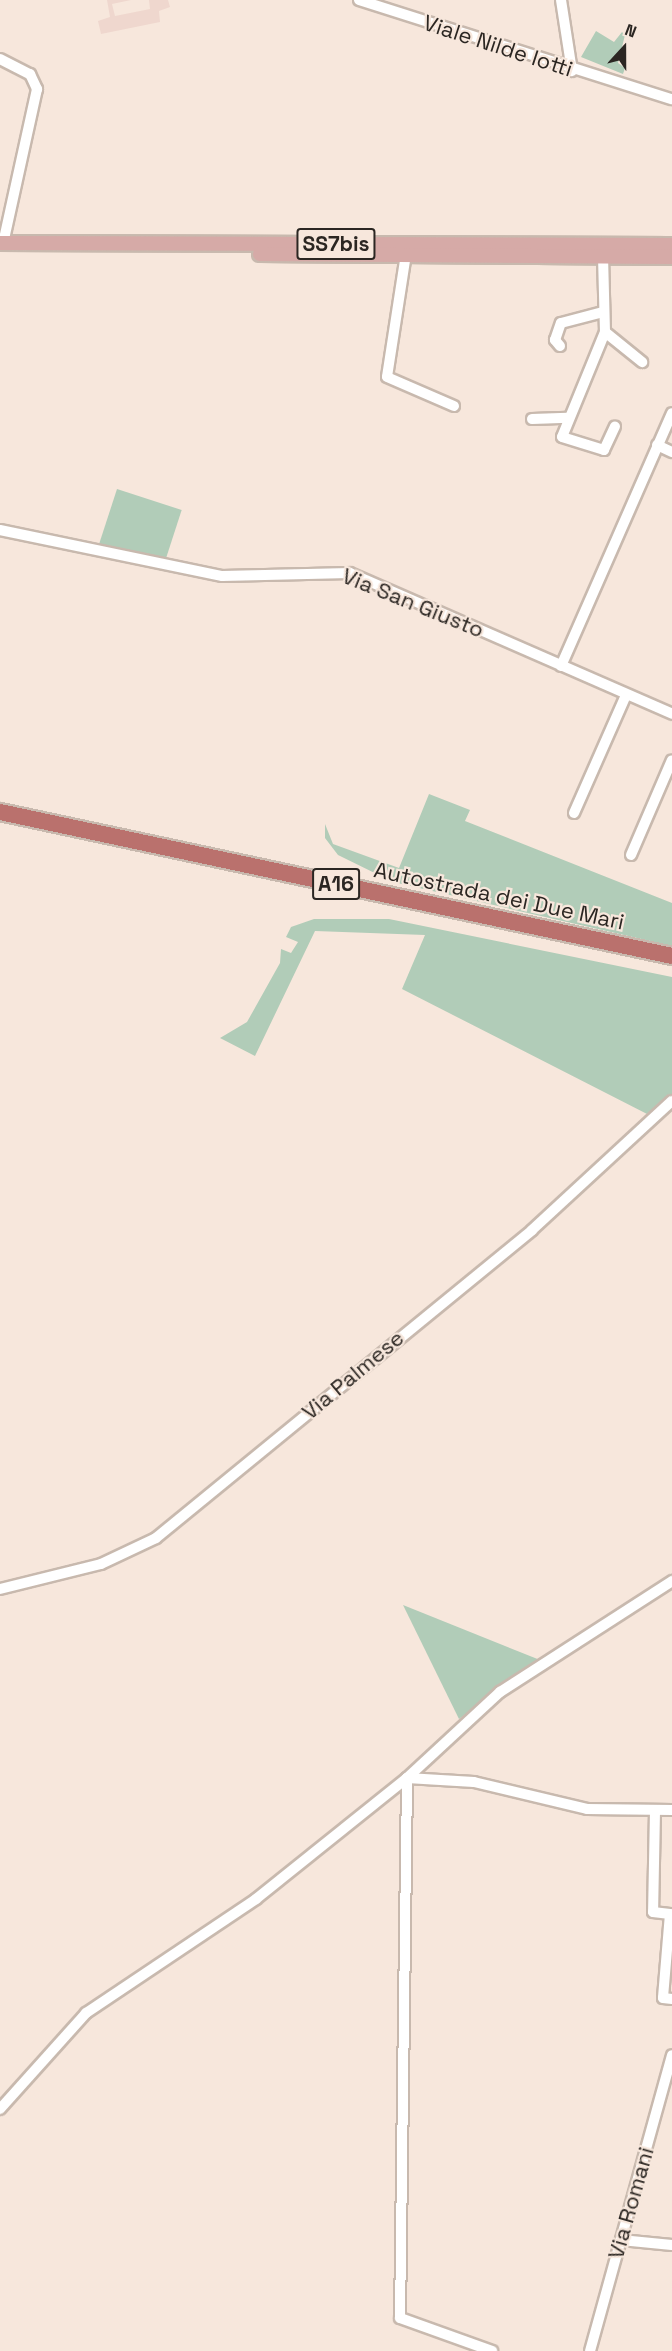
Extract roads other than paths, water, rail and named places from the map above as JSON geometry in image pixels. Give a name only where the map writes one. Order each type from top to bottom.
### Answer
[{"type":"highway","name":"Autostrada dei Due Mari","points":[[0,812],[672,956]]},
{"type":"highway","name":"Autostrada dei Due Mari","points":[[0,824],[672,968]]},
{"type":"main road","name":"SS7bis","points":[[1,246],[672,245]]},
{"type":"main road","name":"SS7bis","points":[[1,246],[672,257]]},
{"type":"street","name":"Viale Nilde Iotti","points":[[359,0],[572,71],[672,99]]},
{"type":"street","points":[[561,0],[572,71]]},
{"type":"street","points":[[0,59],[30,74],[37,89],[1,246]]},
{"type":"street","points":[[406,254],[387,377],[454,406]]},
{"type":"street","points":[[603,256],[605,332],[562,437],[580,447],[606,450],[615,426]]},
{"type":"street","points":[[560,346],[555,340],[563,322],[603,312]]},
{"type":"street","points":[[605,332],[642,362]]},
{"type":"street","points":[[561,666],[672,413]]},
{"type":"street","points":[[532,419],[568,418]]},
{"type":"street","points":[[657,445],[672,452]]},
{"type":"street","name":"Via San Giusto","points":[[0,530],[222,576],[350,573],[672,714]]},
{"type":"street","points":[[573,813],[626,695]]},
{"type":"street","points":[[631,855],[672,760]]},
{"type":"street","name":"Via Palmese","points":[[0,1589],[100,1564],[156,1538],[532,1230],[672,1101]]},
{"type":"street","points":[[0,2109],[86,2013],[216,1929],[407,1778],[500,1692],[672,1581]]},
{"type":"street","points":[[407,1778],[474,1782],[587,1809],[641,1812],[672,1810]]},
{"type":"street","points":[[407,1778],[400,2318],[492,2351]]},
{"type":"street","points":[[655,1811],[652,1912],[670,1914],[663,1998],[672,1999]]},
{"type":"street","name":"Via Romani","points":[[590,2351],[672,2055]]},
{"type":"street","points":[[621,2240],[672,2246]]}]
